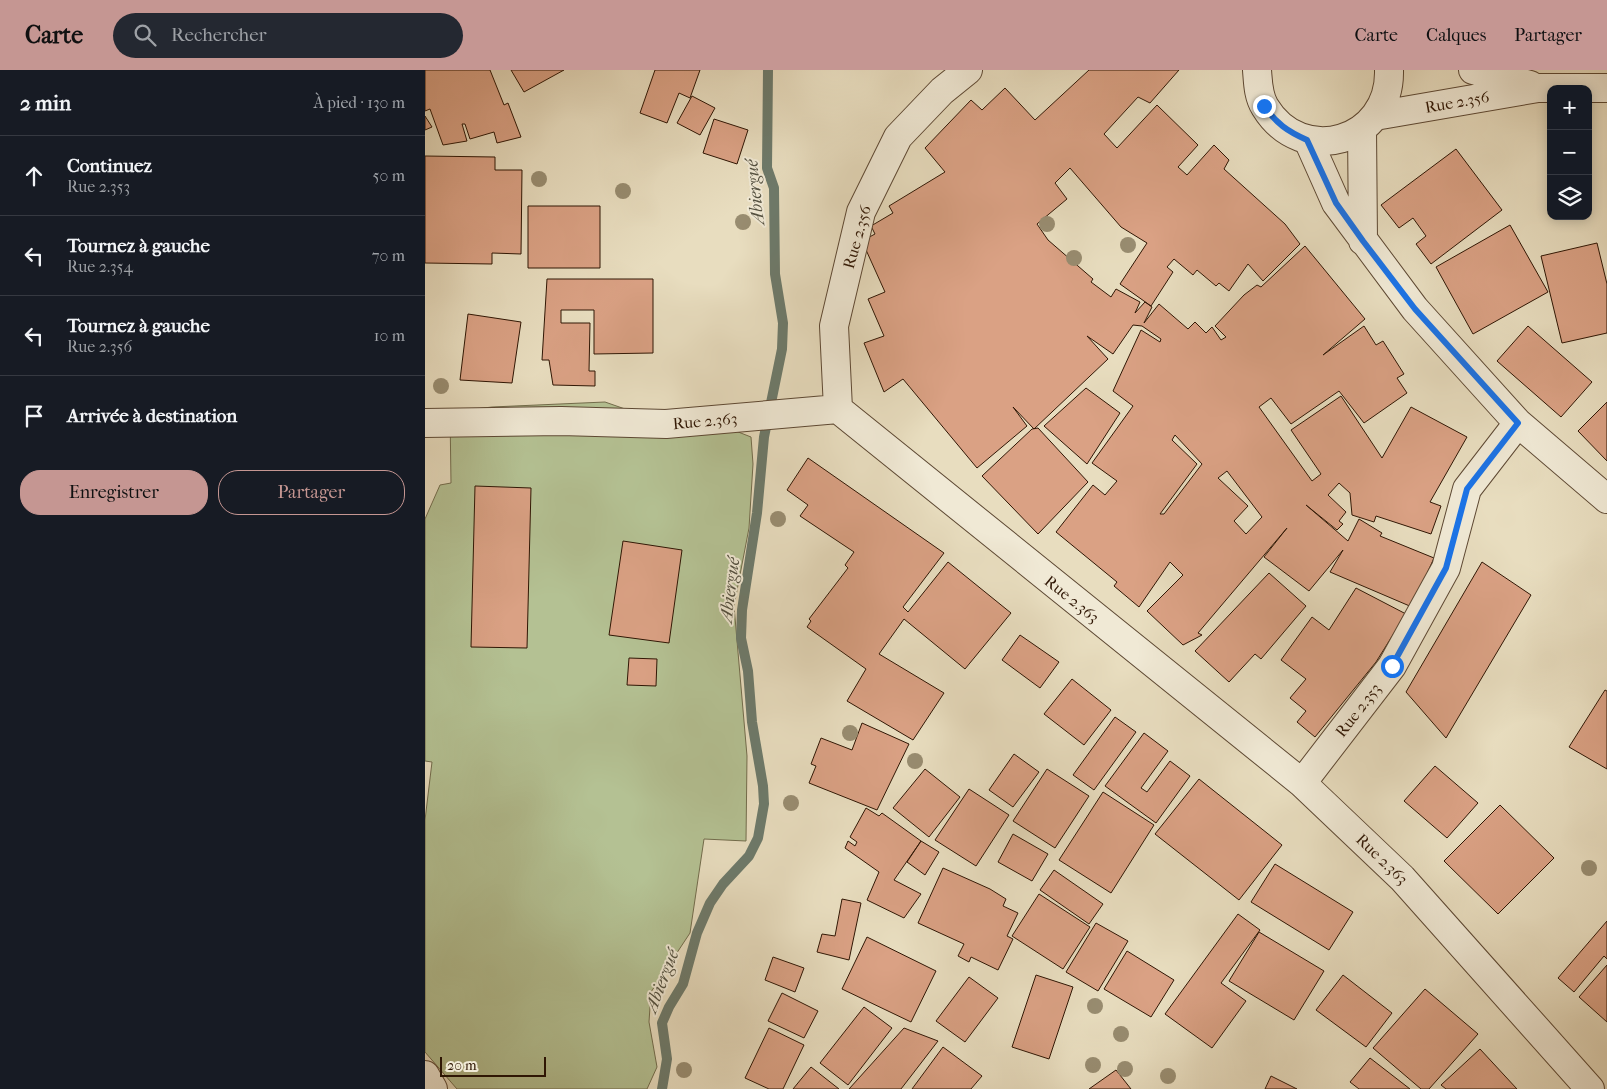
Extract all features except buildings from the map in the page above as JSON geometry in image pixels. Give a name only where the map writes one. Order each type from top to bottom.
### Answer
[{"type":"street","name":"Rue 2.356","points":[[838,409],[834,326],[861,212],[898,137],[942,91],[968,70]]},
{"type":"street","name":"Rue 2.356","points":[[1236,70],[1258,79],[1264,106],[1275,121],[1290,133],[1307,140],[1326,142],[1345,138],[1368,123],[1538,88],[1607,88]]},
{"type":"street","points":[[1363,241],[1368,123],[1385,100],[1389,82],[1389,70]]},
{"type":"street","name":"Rue 2.356","points":[[1473,70],[1538,88]]},
{"type":"street","points":[[1307,140],[1336,203],[1415,309],[1518,423],[1607,499]]},
{"type":"street","name":"Rue 2.363","points":[[425,423],[561,421],[666,424],[838,409],[1302,783],[1402,878],[1590,1089]]},
{"type":"street","name":"Rue 2.353","points":[[1302,783],[1392,666],[1446,568],[1467,489],[1518,423]]},
{"type":"street","points":[[425,1075],[433,1089]]},
{"type":"green space","points":[[605,402],[648,417],[705,419],[751,437],[753,464],[749,528],[734,606],[747,756],[746,841],[704,839],[690,933],[651,992],[649,1022],[657,1067],[647,1089],[457,1089],[425,1052],[425,820],[432,762],[425,761],[425,519],[440,485],[451,483],[450,412],[492,407]]},
{"type":"waterway","name":"Abiergué","points":[[662,1089],[667,1059],[662,1023],[683,984],[697,933],[710,903],[723,884],[749,856],[758,838],[764,804],[763,786],[752,722],[748,671],[741,638],[742,610],[757,513],[764,437],[782,349],[783,323],[775,274],[774,188],[767,168],[768,70]]},
{"type":"route","points":[[1264,106],[1275,121],[1290,133],[1307,140],[1336,203],[1363,241],[1415,309],[1518,423],[1467,489],[1446,568],[1392,666]]}]
